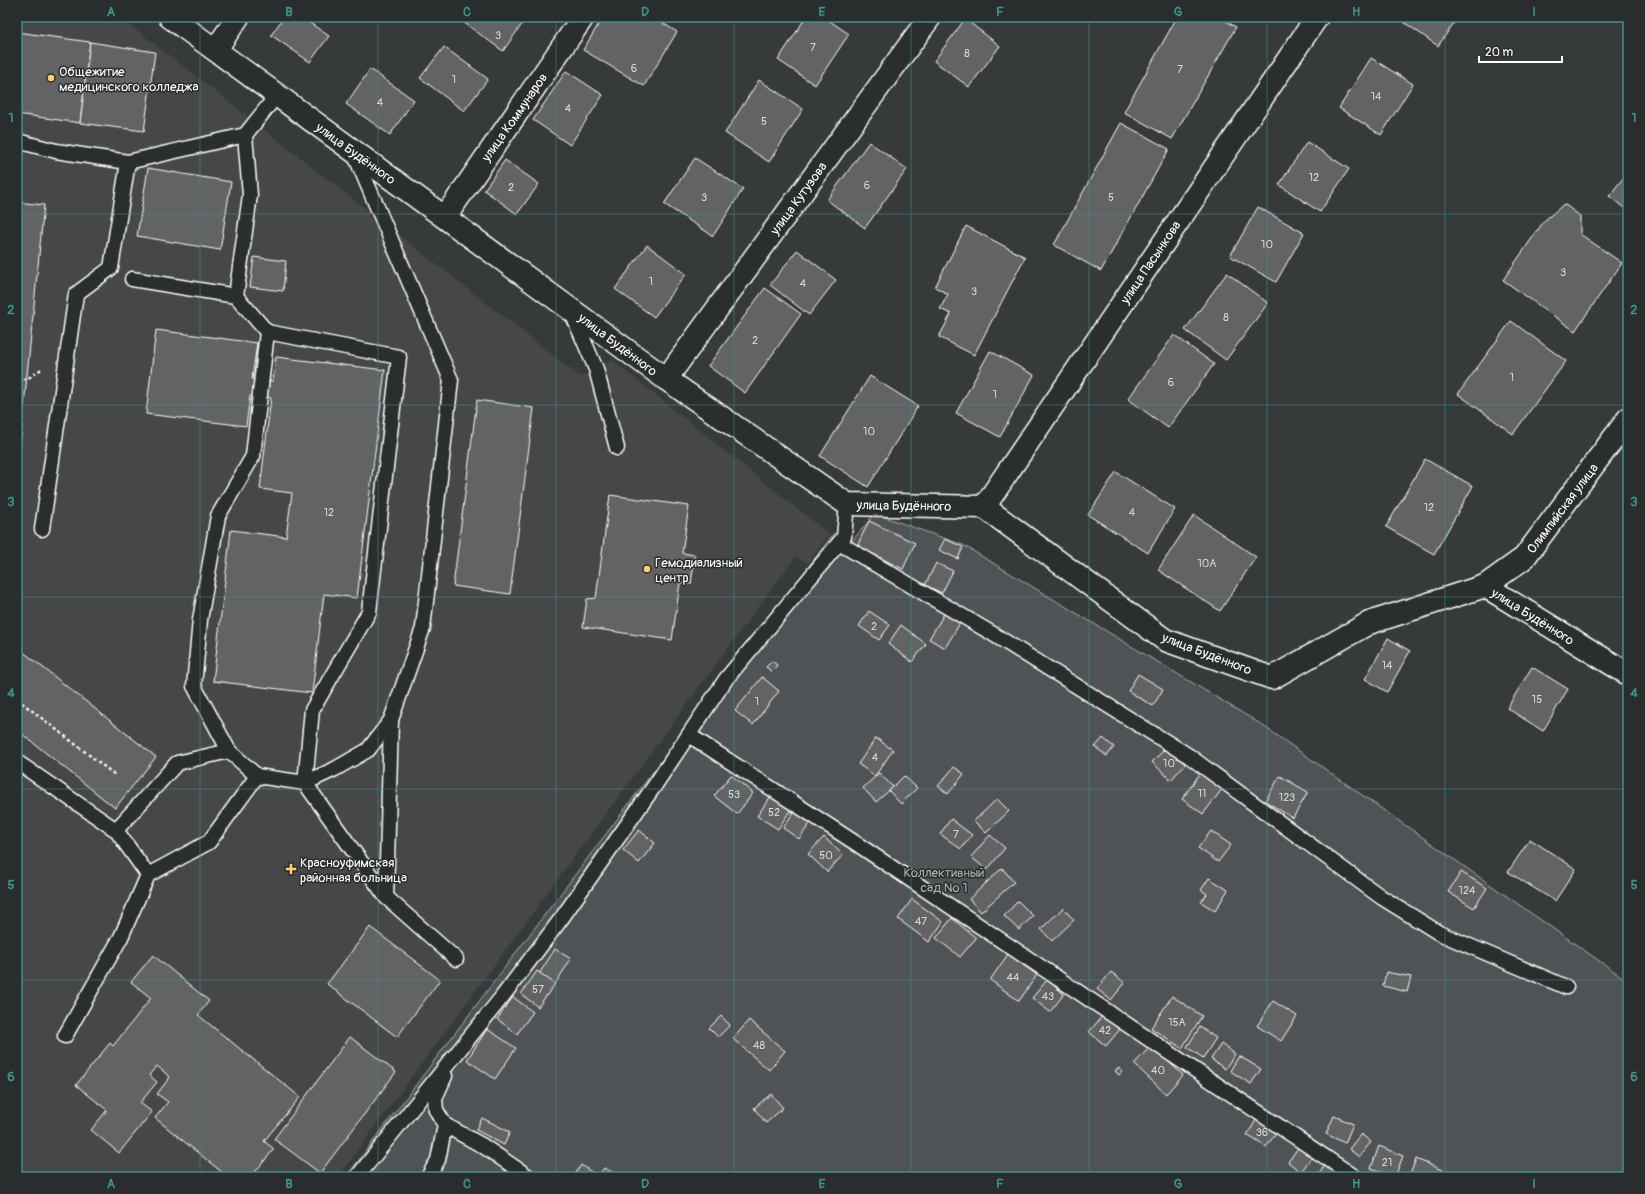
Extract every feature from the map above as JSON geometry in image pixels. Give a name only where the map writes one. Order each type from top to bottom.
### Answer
[{"type":"street","name":"улица Будённого","points":[[170,17],[354,153],[445,217],[666,379],[847,504],[984,507],[1165,640],[1272,678],[1369,623],[1485,586],[1628,674]]},
{"type":"street","points":[[216,50],[238,17]]},
{"type":"street","name":"улица Коммунаров","points":[[445,217],[583,17]]},
{"type":"street","name":"улица Кутузова","points":[[666,379],[930,17]]},
{"type":"street","name":"улица Пасынкова","points":[[984,507],[1317,17]]},
{"type":"street","name":"Олимпийская улица","points":[[1485,586],[1524,558],[1628,419]]},
{"type":"lane","points":[[17,141],[56,151],[128,162],[245,135],[277,95]]},
{"type":"lane","points":[[236,296],[250,195],[245,135]]},
{"type":"lane","points":[[354,153],[451,380],[423,628],[391,720],[386,897]]},
{"type":"lane","points":[[42,529],[76,294],[111,268],[128,162]]},
{"type":"lane","points":[[132,279],[236,296],[267,332],[398,357],[369,612],[312,710],[304,783],[386,897],[456,959]]},
{"type":"lane","points":[[569,307],[596,369],[617,448]]},
{"type":"lane","points":[[267,332],[252,456],[218,516],[200,620],[194,686],[229,751],[257,776],[304,783],[335,769],[368,750],[391,720]]},
{"type":"lane","points":[[357,1177],[502,997],[560,919],[726,680],[844,537],[847,504]]},
{"type":"lane","points":[[839,543],[993,634],[1189,756],[1381,897],[1439,933],[1566,987]]},
{"type":"lane","points":[[689,735],[900,872],[1355,1177]]},
{"type":"lane","points":[[116,830],[177,763],[229,751]]},
{"type":"lane","points":[[17,762],[116,830],[148,875]]},
{"type":"lane","points":[[65,1036],[121,937],[148,875],[209,842],[257,776]]},
{"type":"lane","points":[[455,1056],[435,1098],[436,1110],[445,1125],[483,1146],[529,1177]]},
{"type":"lane","points":[[428,1177],[438,1160],[445,1125]]},
{"type":"path","points":[[17,379],[28,379]]},
{"type":"path","points":[[17,699],[115,775]]},
{"type":"shaded area","name":"Красноуфимская районная больница","points":[[17,17],[120,17],[581,377],[612,360],[829,534],[808,563],[796,556],[338,1177],[17,1177]]},
{"type":"green space","name":"Коллективный сад № 1","points":[[873,513],[963,545],[1259,723],[1628,981],[1628,1177],[346,1177],[834,533],[852,541],[869,521]]},
{"type":"building","points":[[284,17],[301,17],[329,36],[310,62],[271,35]]},
{"type":"building","points":[[461,17],[522,17],[525,20],[503,51],[459,19]]},
{"type":"building","points":[[603,17],[653,17],[677,32],[644,86],[583,50]]},
{"type":"building","points":[[806,17],[824,17],[849,34],[815,85],[778,60]]},
{"type":"building","points":[[1177,17],[1219,17],[1236,27],[1172,139],[1124,112]]},
{"type":"building","points":[[1458,17],[1438,46],[1398,18]]},
{"type":"building","points":[[965,19],[1000,46],[969,87],[934,61]]},
{"type":"building","name":"Общежитие медицинского колледжа","points":[[17,32],[90,42],[80,123],[17,114]]},
{"type":"building","points":[[90,42],[155,52],[144,131],[80,123]]},
{"type":"building","points":[[444,47],[488,79],[464,111],[420,78]]},
{"type":"building","points":[[1371,58],[1413,84],[1381,135],[1339,108]]},
{"type":"building","points":[[370,69],[414,100],[390,135],[346,104]]},
{"type":"building","points":[[566,71],[603,95],[570,145],[533,120]]},
{"type":"building","points":[[759,80],[803,109],[769,162],[725,133]]},
{"type":"building","points":[[1121,123],[1169,149],[1101,271],[1054,245]]},
{"type":"building","points":[[869,142],[907,169],[865,228],[827,200]]},
{"type":"building","points":[[1307,142],[1349,169],[1320,212],[1279,185]]},
{"type":"building","points":[[695,158],[743,189],[713,236],[664,204]]},
{"type":"building","points":[[505,160],[539,184],[517,214],[484,190]]},
{"type":"building","points":[[148,168],[231,182],[220,250],[137,236]]},
{"type":"building","points":[[1628,172],[1628,211],[1609,196]]},
{"type":"building","points":[[17,202],[44,205],[17,476]]},
{"type":"building","points":[[1564,204],[1580,216],[1580,234],[1622,263],[1575,331],[1503,280],[1544,221]]},
{"type":"building","points":[[1258,207],[1304,233],[1276,282],[1230,256]]},
{"type":"building","points":[[966,226],[1025,257],[974,355],[939,337],[951,314],[940,309],[948,294],[935,287]]},
{"type":"building","points":[[647,245],[686,274],[654,317],[615,289]]},
{"type":"building","points":[[797,250],[836,280],[809,315],[770,285]]},
{"type":"building","points":[[254,257],[286,261],[283,291],[250,287]]},
{"type":"building","points":[[1227,273],[1268,303],[1226,360],[1185,330]]},
{"type":"building","points":[[765,288],[801,314],[745,393],[708,366]]},
{"type":"building","points":[[1511,321],[1566,361],[1513,434],[1458,394]]},
{"type":"building","points":[[156,330],[257,343],[252,379],[273,381],[276,357],[385,370],[357,598],[324,594],[312,693],[213,681],[231,530],[286,537],[292,493],[260,489],[271,398],[250,396],[246,426],[146,414]]},
{"type":"building","points":[[1174,335],[1214,364],[1168,428],[1128,399]]},
{"type":"building","points":[[990,351],[1034,375],[1000,437],[956,413]]},
{"type":"building","points":[[870,376],[918,406],[868,487],[820,456]]},
{"type":"building","points":[[477,400],[534,408],[510,594],[453,586]]},
{"type":"building","points":[[1425,459],[1473,486],[1434,554],[1386,527]]},
{"type":"building","points":[[1116,472],[1175,509],[1148,553],[1088,515]]},
{"type":"building","name":"Гемодиализный центр","points":[[610,495],[689,506],[682,553],[695,555],[691,584],[680,583],[672,640],[583,627],[587,599],[596,598]]},
{"type":"building","points":[[1194,515],[1256,557],[1220,611],[1158,570]]},
{"type":"building","points":[[869,521],[915,543],[903,569],[857,546]]},
{"type":"building","points":[[945,539],[963,547],[958,559],[939,550]]},
{"type":"building","points":[[936,563],[953,571],[942,593],[925,585]]},
{"type":"building","points":[[869,611],[890,625],[879,640],[859,626]]},
{"type":"building","points":[[944,614],[960,623],[945,648],[929,639]]},
{"type":"building","points":[[901,625],[926,644],[912,662],[888,644]]},
{"type":"building","points":[[1388,638],[1410,651],[1387,692],[1365,679]]},
{"type":"building","points":[[17,647],[156,757],[115,808],[17,730]]},
{"type":"building","points":[[772,661],[777,665],[772,672],[766,667]]},
{"type":"building","points":[[1532,667],[1568,689],[1543,731],[1507,708]]},
{"type":"building","points":[[1138,674],[1163,689],[1153,706],[1128,691]]},
{"type":"building","points":[[762,677],[779,691],[753,725],[735,711]]},
{"type":"building","points":[[876,738],[893,750],[875,776],[858,764]]},
{"type":"building","points":[[1103,738],[1114,747],[1107,756],[1095,747]]},
{"type":"building","points":[[1167,747],[1185,764],[1171,780],[1152,762]]},
{"type":"building","points":[[954,767],[964,774],[948,794],[938,786]]},
{"type":"building","points":[[1201,772],[1223,788],[1203,814],[1182,799]]},
{"type":"building","points":[[879,773],[893,787],[876,802],[863,788]]},
{"type":"building","points":[[731,775],[753,793],[737,814],[714,796]]},
{"type":"building","points":[[904,776],[917,788],[901,804],[889,791]]},
{"type":"building","points":[[1280,776],[1308,792],[1293,818],[1265,801]]},
{"type":"building","points":[[771,796],[791,809],[778,829],[757,816]]},
{"type":"building","points":[[997,799],[1009,811],[986,833],[974,821]]},
{"type":"building","points":[[795,810],[811,822],[799,839],[783,828]]},
{"type":"building","points":[[951,819],[972,835],[961,849],[940,834]]},
{"type":"building","points":[[639,830],[655,843],[639,863],[623,850]]},
{"type":"building","points":[[1211,831],[1231,845],[1218,862],[1198,848]]},
{"type":"building","points":[[990,835],[1005,848],[987,870],[971,857]]},
{"type":"building","points":[[824,837],[843,855],[827,872],[808,854]]},
{"type":"building","points":[[1530,839],[1576,869],[1555,901],[1508,872]]},
{"type":"building","points":[[1002,868],[1014,882],[981,912],[969,899]]},
{"type":"building","points":[[1461,872],[1487,888],[1474,908],[1448,892]]},
{"type":"building","points":[[1209,878],[1228,890],[1215,911],[1201,902],[1207,894],[1201,890]]},
{"type":"building","points":[[912,899],[943,922],[929,942],[898,919]]},
{"type":"building","points":[[1018,901],[1033,916],[1019,930],[1004,916]]},
{"type":"building","points":[[1063,908],[1074,920],[1052,941],[1041,929]]},
{"type":"building","points":[[952,918],[976,938],[960,957],[936,938]]},
{"type":"building","points":[[370,927],[440,980],[397,1037],[327,984]]},
{"type":"building","points":[[555,949],[571,959],[555,984],[539,974]]},
{"type":"building","points":[[1008,954],[1037,975],[1019,1001],[990,980]]},
{"type":"building","points":[[153,955],[209,1001],[198,1015],[300,1097],[264,1141],[274,1149],[251,1177],[228,1177],[155,1118],[168,1102],[157,1094],[170,1077],[157,1066],[149,1075],[157,1082],[140,1103],[152,1112],[119,1153],[91,1130],[107,1110],[76,1085],[110,1043],[113,1046],[151,998],[131,982]]},
{"type":"building","points":[[537,971],[555,984],[538,1007],[521,994]]},
{"type":"building","points":[[1111,972],[1125,983],[1111,1000],[1097,989]]},
{"type":"building","points":[[1386,972],[1411,977],[1407,992],[1383,986]]},
{"type":"building","points":[[1047,980],[1064,994],[1050,1012],[1032,998]]},
{"type":"building","points":[[1172,996],[1202,1016],[1182,1048],[1151,1028]]},
{"type":"building","points":[[513,997],[533,1012],[517,1034],[497,1019]]},
{"type":"building","points":[[1273,1001],[1297,1016],[1281,1041],[1257,1026]]},
{"type":"building","points":[[1104,1014],[1121,1028],[1106,1046],[1089,1032]]},
{"type":"building","points":[[721,1016],[730,1025],[718,1037],[709,1028]]},
{"type":"building","points":[[749,1020],[785,1051],[769,1070],[733,1039]]},
{"type":"building","points":[[1200,1027],[1216,1038],[1203,1058],[1187,1047]]},
{"type":"building","points":[[487,1029],[516,1048],[495,1079],[467,1060]]},
{"type":"building","points":[[350,1037],[396,1072],[320,1173],[274,1139]]},
{"type":"building","points":[[1221,1044],[1235,1054],[1225,1069],[1211,1059]]},
{"type":"building","points":[[1151,1046],[1183,1075],[1166,1094],[1134,1064]]},
{"type":"building","points":[[1239,1056],[1261,1069],[1251,1084],[1230,1071]]},
{"type":"building","points":[[1119,1068],[1122,1072],[1119,1075],[1115,1071]]},
{"type":"building","points":[[771,1094],[783,1108],[766,1123],[754,1108]]},
{"type":"building","points":[[1334,1116],[1353,1124],[1345,1143],[1326,1134]]},
{"type":"building","points":[[1258,1117],[1278,1130],[1266,1147],[1247,1135]]},
{"type":"building","points":[[482,1118],[510,1132],[504,1145],[476,1130]]},
{"type":"building","points":[[1361,1134],[1371,1142],[1359,1157],[1349,1149]]},
{"type":"building","points":[[1300,1145],[1313,1155],[1301,1172],[1288,1162]]},
{"type":"building","points":[[1379,1146],[1403,1156],[1395,1177],[1371,1168]]},
{"type":"building","points":[[1416,1159],[1442,1170],[1439,1177],[1409,1177]]},
{"type":"building","points":[[581,1165],[593,1173],[590,1177],[573,1177]]},
{"type":"building","points":[[1325,1165],[1338,1174],[1337,1177],[1317,1177]]},
{"type":"building","points":[[604,1168],[620,1176],[598,1177]]},
{"type":"place","name":"Общежитие медицинского колледжа","points":[[51,78]]},
{"type":"place","name":"Гемодиализный центр","points":[[647,569]]},
{"type":"place","name":"Красноуфимская районная больница","points":[[291,869]]}]
